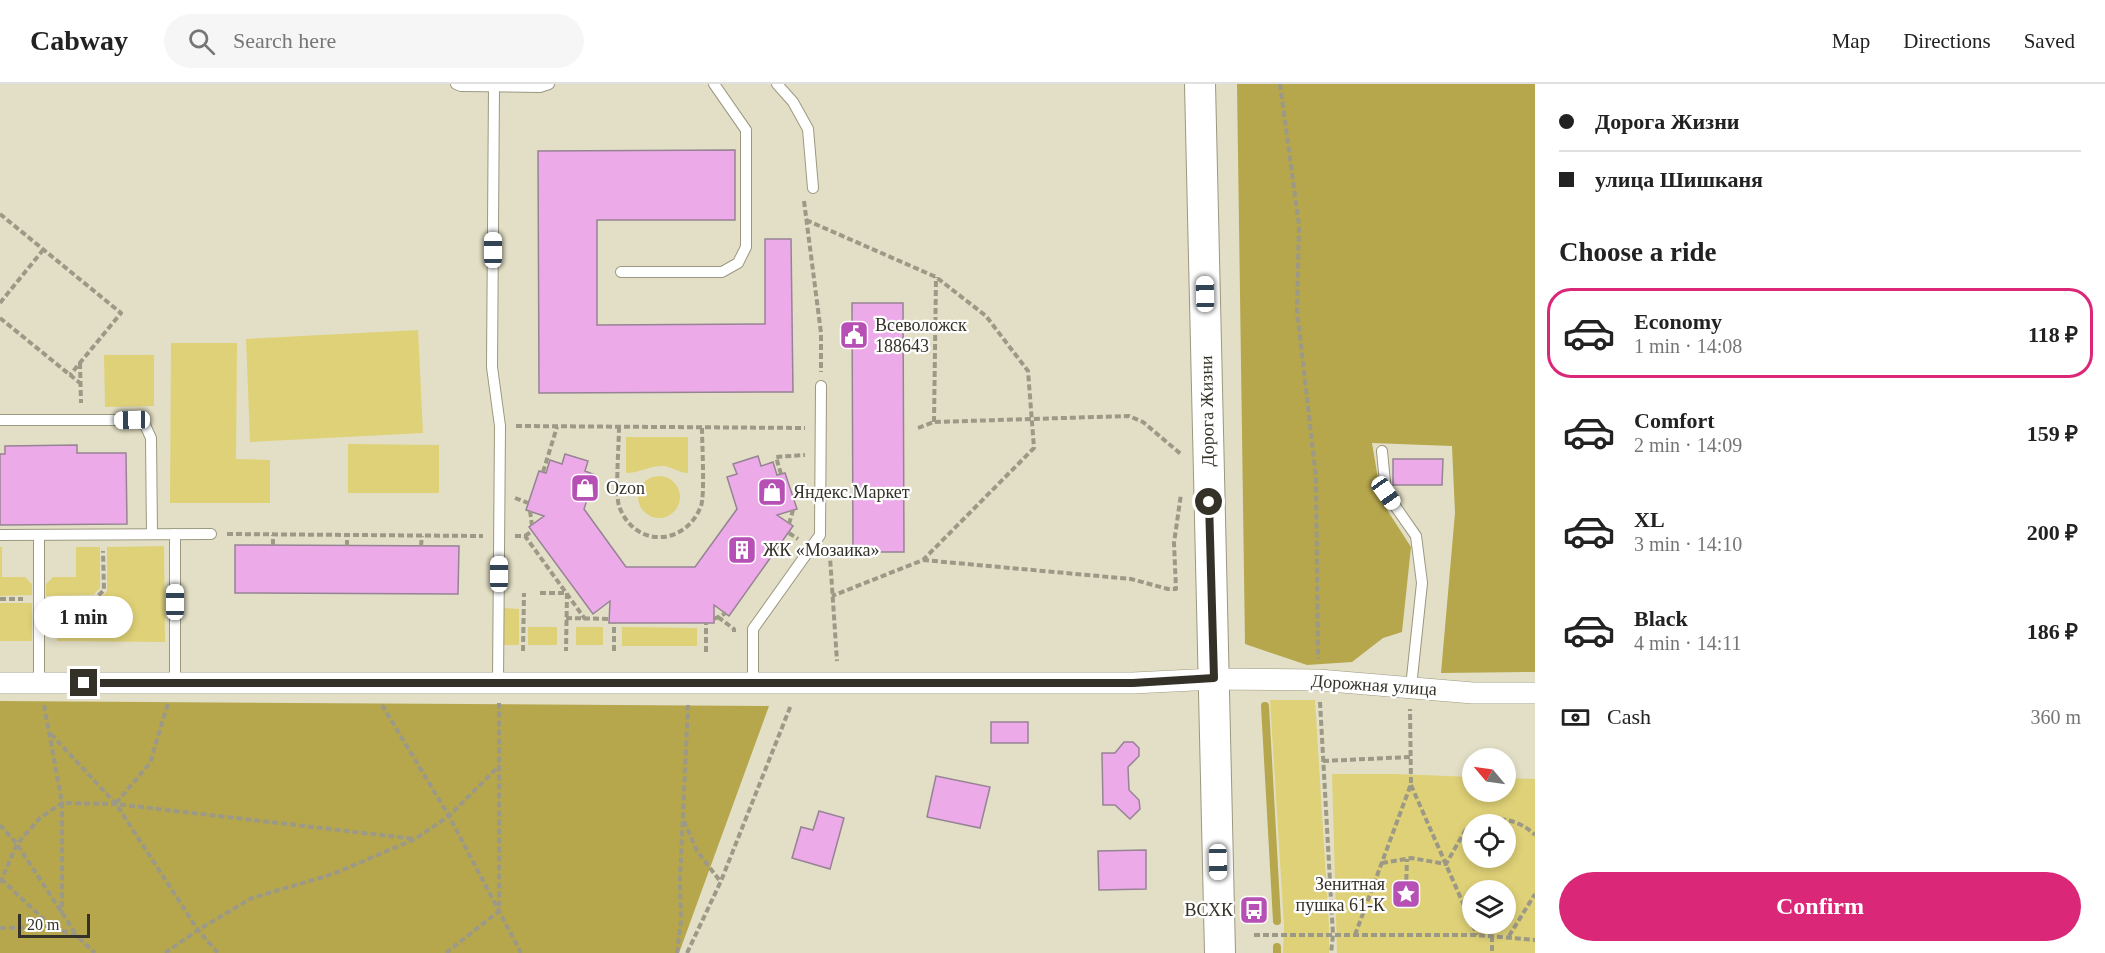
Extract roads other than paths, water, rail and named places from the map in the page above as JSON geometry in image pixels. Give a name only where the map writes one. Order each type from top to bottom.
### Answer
[{"type":"main road","name":"Дорога Жизни","points":[[1200,84],[1220,953]]},
{"type":"street","name":"Дорожная улица","points":[[0,683],[1133,683],[1214,678],[1318,680],[1473,693],[1535,693]]},
{"type":"lane","points":[[456,84],[494,87],[524,85],[540,87],[549,84]]},
{"type":"lane","points":[[621,272],[722,272],[738,263],[746,247],[746,130],[714,84]]},
{"type":"lane","points":[[777,84],[793,102],[807,129],[813,188]]},
{"type":"lane","points":[[494,87],[492,367],[500,426],[498,683]]},
{"type":"lane","points":[[753,682],[753,628],[820,535],[821,386]]},
{"type":"lane","points":[[0,420],[132,420],[145,425],[151,438],[152,534]]},
{"type":"lane","points":[[1382,451],[1386,493],[1416,536],[1422,583],[1410,687]]},
{"type":"lane","points":[[174,534],[174,683]]},
{"type":"lane","points":[[0,535],[211,534]]},
{"type":"lane","points":[[39,535],[39,683]]},
{"type":"waterway","points":[[1265,706],[1277,921]]},
{"type":"waterway","points":[[1277,947],[1277,953]]},
{"type":"place","name":"Всеволожск 188643","points":[[854,335]]},
{"type":"place","name":"Ozon","points":[[585,488]]},
{"type":"place","name":"Яндекс.Маркет","points":[[772,492]]},
{"type":"place","name":"ЖК «Мозаика»","points":[[742,550]]},
{"type":"place","name":"Зенитная пушка 61-К","points":[[1406,894]]},
{"type":"place","name":"ВСХК","points":[[1254,910]]}]
